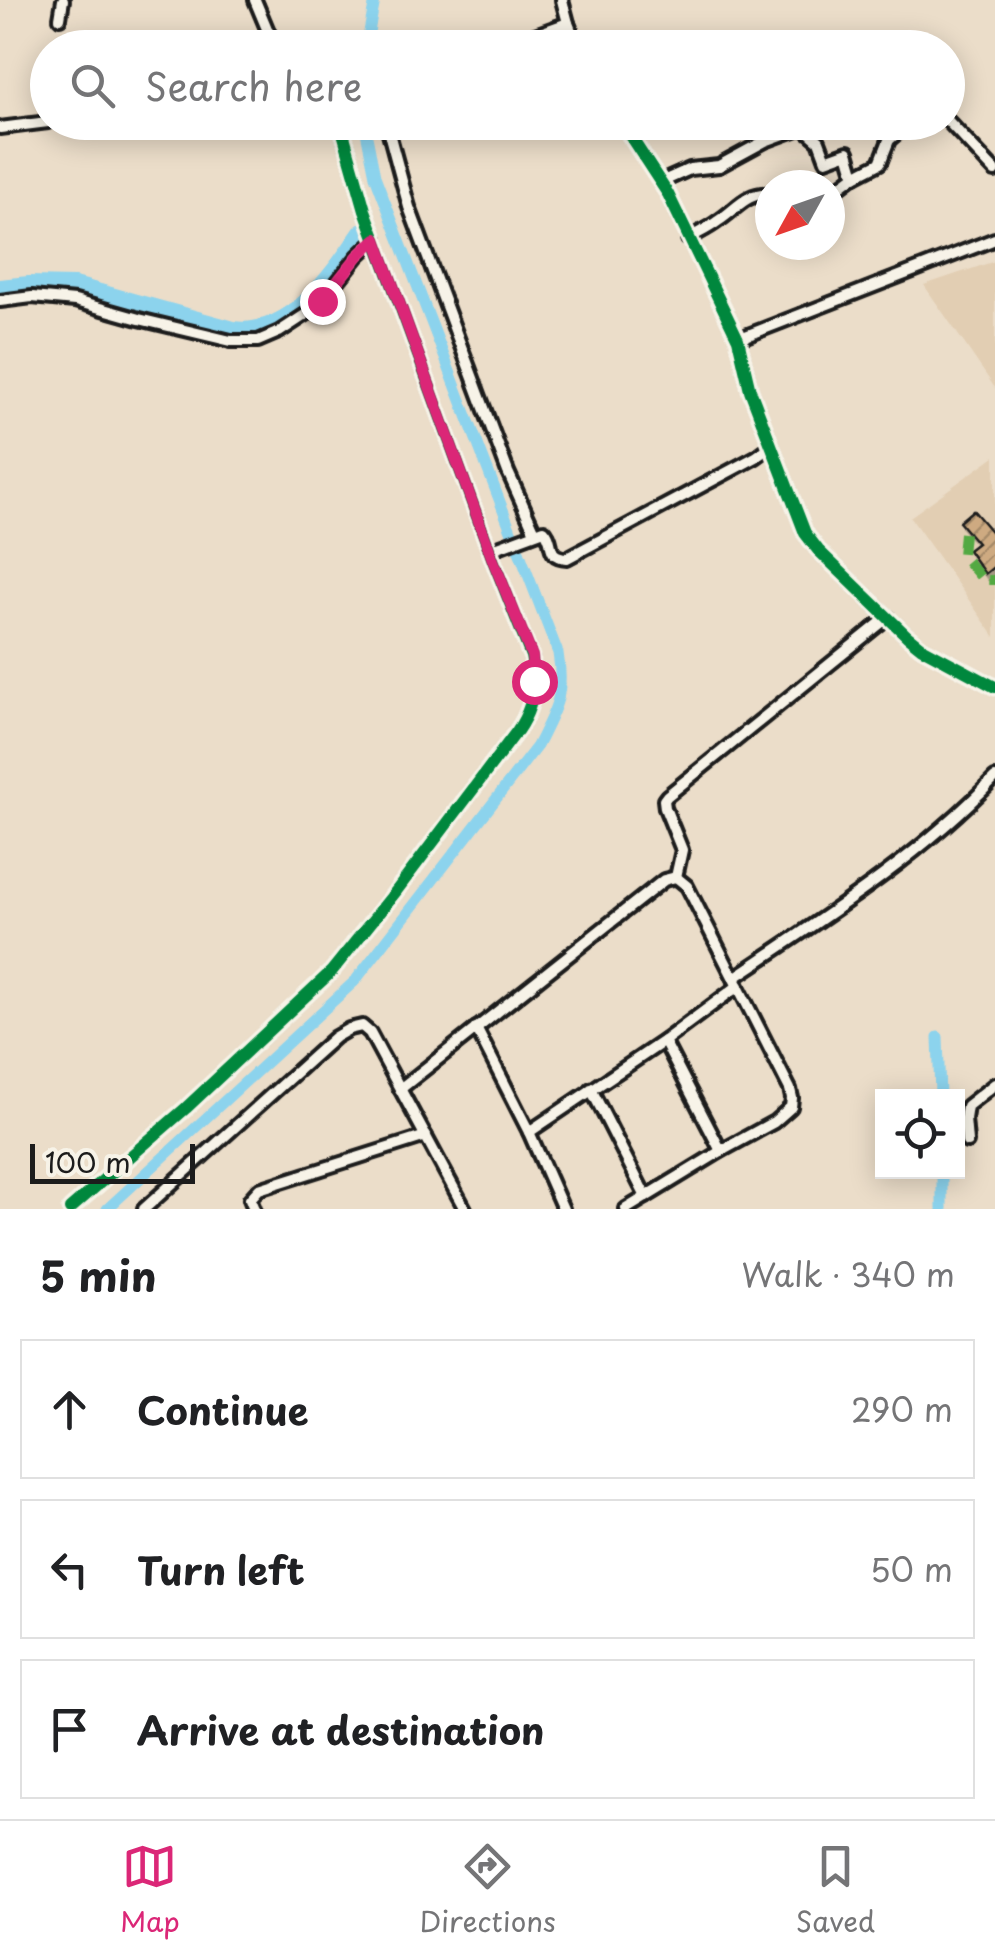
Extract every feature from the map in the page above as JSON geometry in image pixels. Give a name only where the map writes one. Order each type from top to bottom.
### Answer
[{"type":"street","points":[[60,18],[63,0]]},
{"type":"street","points":[[255,0],[268,30]]},
{"type":"street","points":[[562,0],[571,30]]},
{"type":"street","points":[[549,30],[568,23]]},
{"type":"street","points":[[0,128],[30,124]]},
{"type":"street","points":[[965,139],[995,171]]},
{"type":"street","points":[[70,1209],[186,1108],[331,972],[526,718],[534,692],[534,666],[495,548],[376,239],[346,140]]},
{"type":"street","points":[[391,140],[409,207],[532,533]]},
{"type":"street","points":[[633,140],[661,182],[738,338],[750,390],[805,534],[922,648],[995,688]]},
{"type":"street","points":[[661,182],[690,169],[719,166],[768,140]]},
{"type":"street","points":[[817,140],[826,160],[848,152],[855,176]]},
{"type":"street","points":[[845,183],[880,163],[889,140]]},
{"type":"street","points":[[688,239],[755,195]]},
{"type":"street","points":[[0,301],[32,297],[75,301],[177,329],[250,342],[279,332],[312,310],[376,239]]},
{"type":"street","points":[[738,338],[995,239]]},
{"type":"street","points":[[495,548],[546,530],[553,554],[567,558],[771,446]]},
{"type":"street","points":[[676,877],[682,850],[664,808],[667,796],[888,618]]},
{"type":"street","points":[[529,1132],[664,1041],[736,982],[880,879],[995,778]]},
{"type":"street","points":[[626,1209],[774,1122],[791,1106],[790,1089],[686,886],[676,877]]},
{"type":"street","points":[[400,1088],[664,880],[676,877]]},
{"type":"street","points":[[144,1209],[335,1038],[350,1028],[362,1026],[368,1030],[465,1209]]},
{"type":"street","points":[[476,1028],[563,1209]]},
{"type":"street","points":[[664,1041],[721,1151]]},
{"type":"street","points":[[967,1142],[967,1106],[995,1084]]},
{"type":"street","points":[[591,1089],[646,1197]]},
{"type":"street","points":[[254,1209],[250,1199],[260,1189],[426,1136]]},
{"type":"shaded area","points":[[995,261],[995,388],[924,285]]},
{"type":"shaded area","points":[[995,456],[995,637],[910,517]]},
{"type":"building","points":[[973,510],[995,536],[995,566],[985,574],[968,550],[977,543],[959,522]]},
{"type":"waterway","points":[[369,30],[375,0]]},
{"type":"waterway","points":[[107,1209],[355,981],[537,746],[557,701],[558,653],[375,176],[368,140]]},
{"type":"waterway","points":[[0,289],[74,287],[233,331],[254,331],[274,325],[309,301],[363,233]]},
{"type":"waterway","points":[[938,1037],[940,1089]]},
{"type":"waterway","points":[[942,1179],[942,1209]]},
{"type":"marked path","points":[[964,533],[962,555],[983,580],[995,580]]},
{"type":"cycle path","points":[[70,1209],[186,1108],[331,972],[517,731],[533,695],[531,656],[365,210],[345,140]]},
{"type":"cycle path","points":[[633,140],[668,194],[738,339],[750,390],[805,533],[907,636],[995,687]]},
{"type":"route","points":[[322,301],[376,239],[532,656],[534,681]]}]
